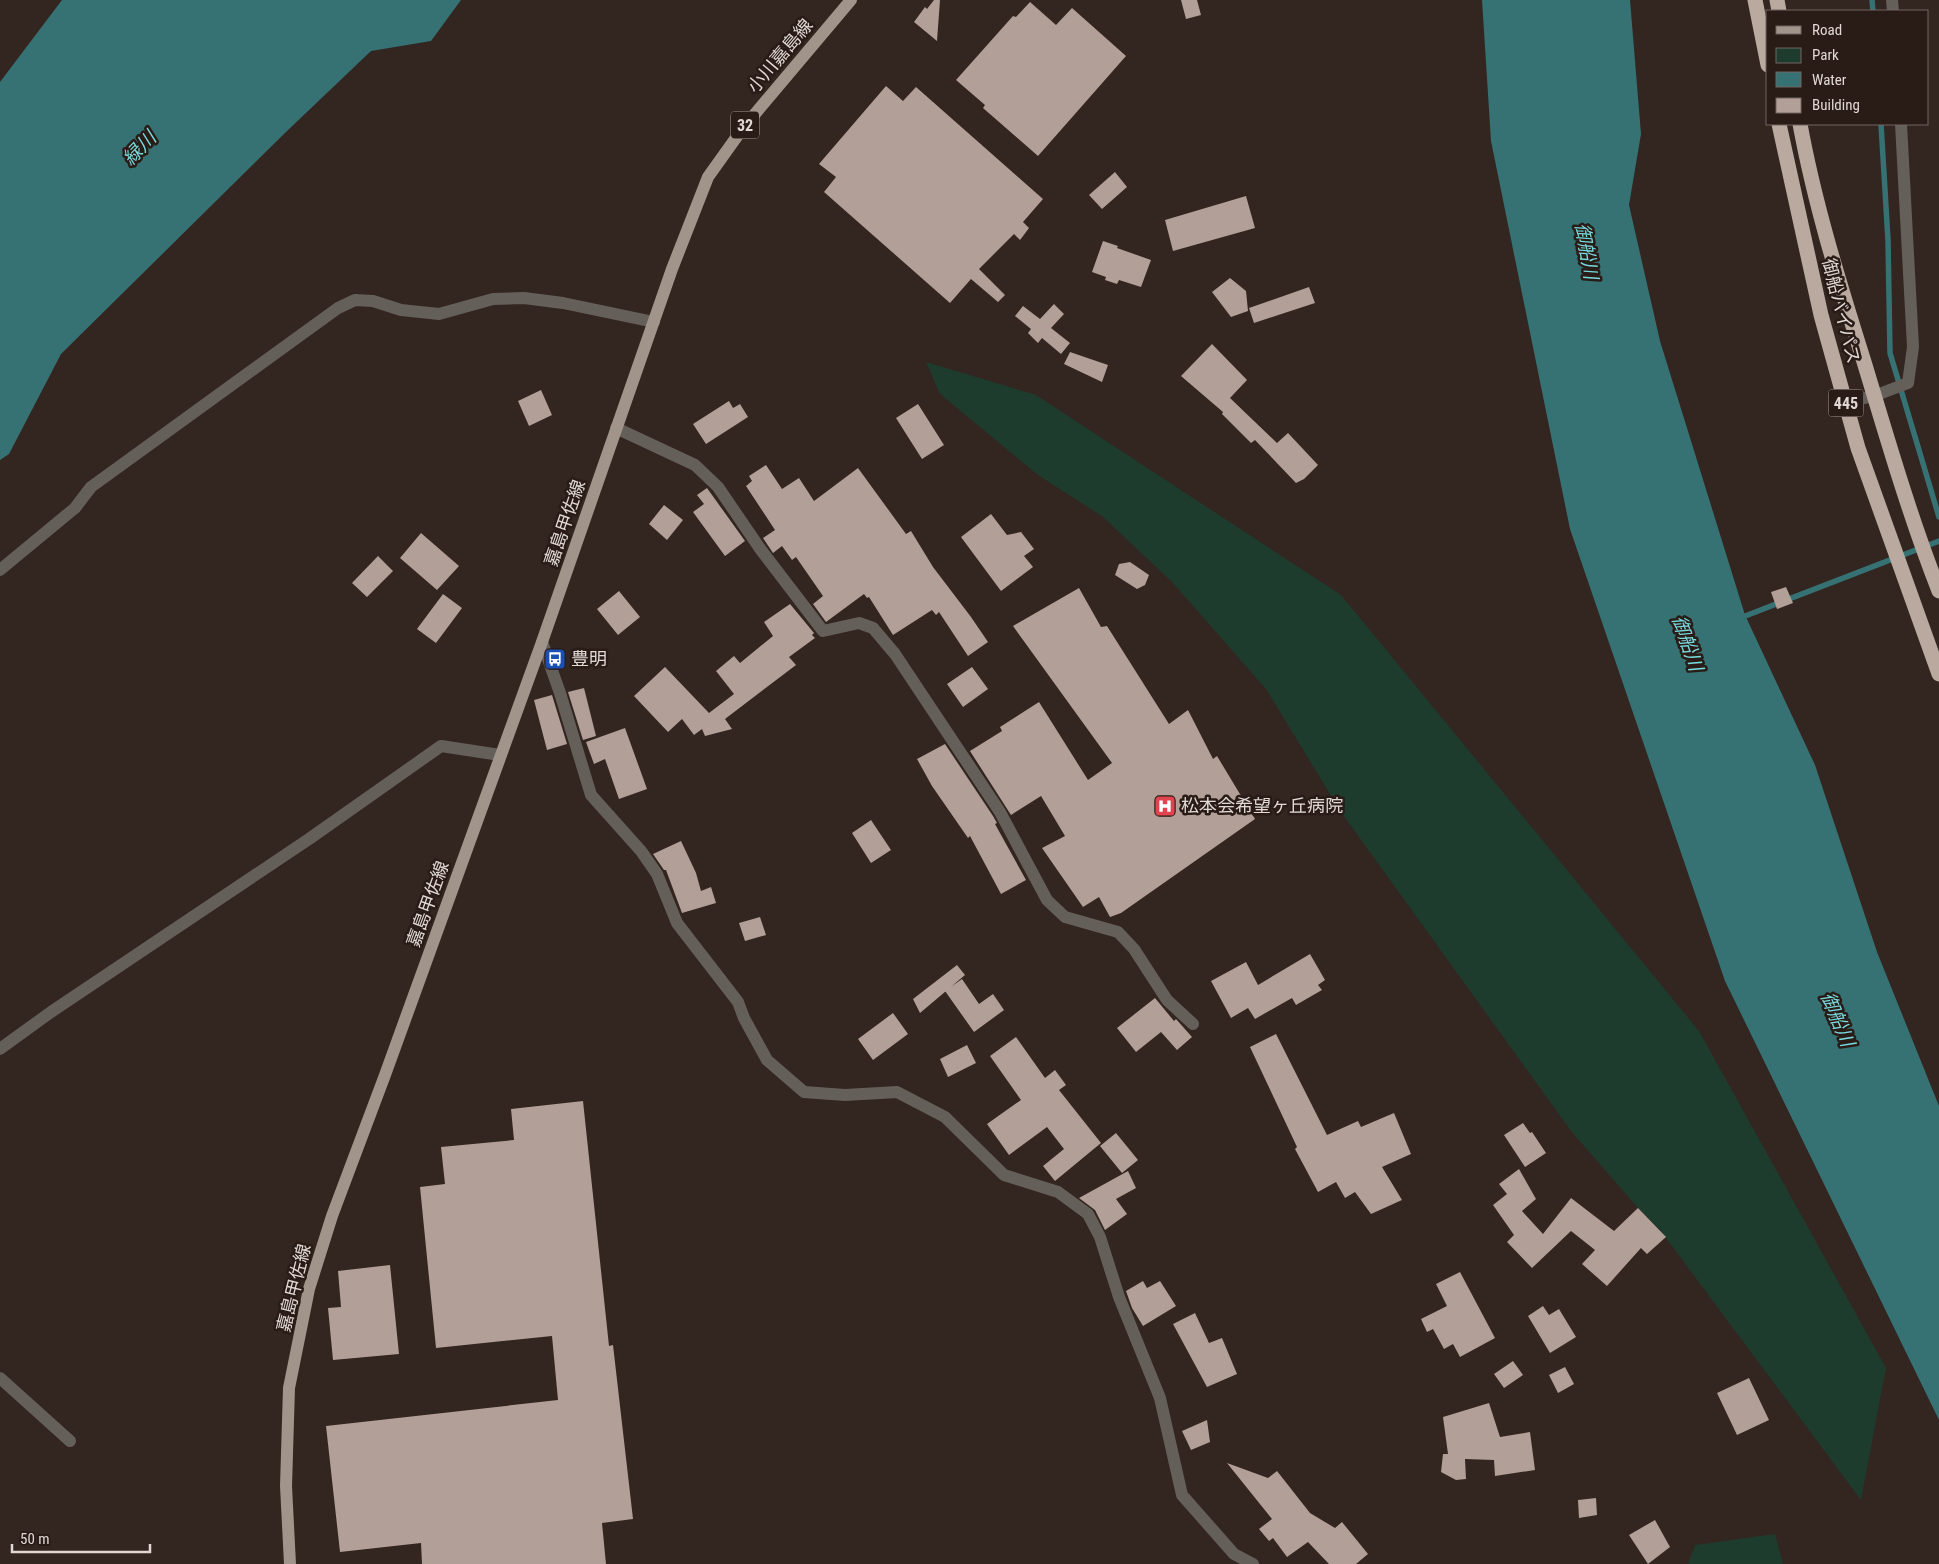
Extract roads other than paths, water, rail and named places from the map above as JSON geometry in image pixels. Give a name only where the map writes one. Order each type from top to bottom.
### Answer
[{"type":"highway","points":[[1755,0],[1766,55]]},
{"type":"highway","name":"御船バイパス","points":[[1779,125],[1821,315],[1862,457],[1939,674]]},
{"type":"highway","name":"御船バイパス","points":[[1800,125],[1835,268],[1915,528],[1939,591]]},
{"type":"main road","name":"小川嘉島線","points":[[672,269],[708,177],[743,128],[851,0]]},
{"type":"main road","name":"嘉島甲佐線","points":[[290,1564],[286,1486],[289,1388],[309,1290],[332,1216],[542,642],[672,269]]},
{"type":"street","points":[[1846,402],[1874,396],[1908,383],[1913,347],[1901,125]]},
{"type":"street","points":[[0,570],[75,508],[91,487],[338,308],[355,300],[373,301],[401,310],[439,314],[492,299],[524,298],[563,303],[654,322]]},
{"type":"street","points":[[616,428],[695,465],[718,487],[761,550],[823,631],[859,623],[874,628],[895,654],[1000,812],[1046,900],[1065,917],[1118,932],[1134,949],[1167,1000],[1193,1024]]},
{"type":"street","points":[[542,642],[560,693],[591,795],[641,851],[657,874],[676,923],[738,1002],[744,1018],[767,1060],[804,1092],[845,1095],[896,1092],[946,1117],[1004,1175],[1058,1192],[1088,1214],[1100,1237],[1119,1297],[1160,1398],[1182,1495],[1234,1554],[1253,1564]]},
{"type":"street","points":[[0,1049],[51,1012],[309,839],[441,746],[500,755]]},
{"type":"street","points":[[0,1378],[70,1441]]},
{"type":"water","name":"緑川","points":[[62,0],[461,0],[431,41],[371,51],[287,131],[61,354],[9,454],[0,460],[0,82]]},
{"type":"water","name":"御船川","points":[[1482,0],[1630,0],[1641,134],[1629,205],[1660,341],[1745,615],[1815,765],[1877,952],[1939,1106],[1939,1420],[1725,981],[1570,529],[1491,141]]},
{"type":"waterway","points":[[1872,0],[1873,10]]},
{"type":"waterway","points":[[1881,125],[1888,240],[1890,353],[1939,517]]},
{"type":"waterway","points":[[1740,618],[1939,541]]},
{"type":"place","name":"豊明","points":[[555,659]]},
{"type":"place","name":"松本会希望ヶ丘病院","points":[[1165,806]]}]
